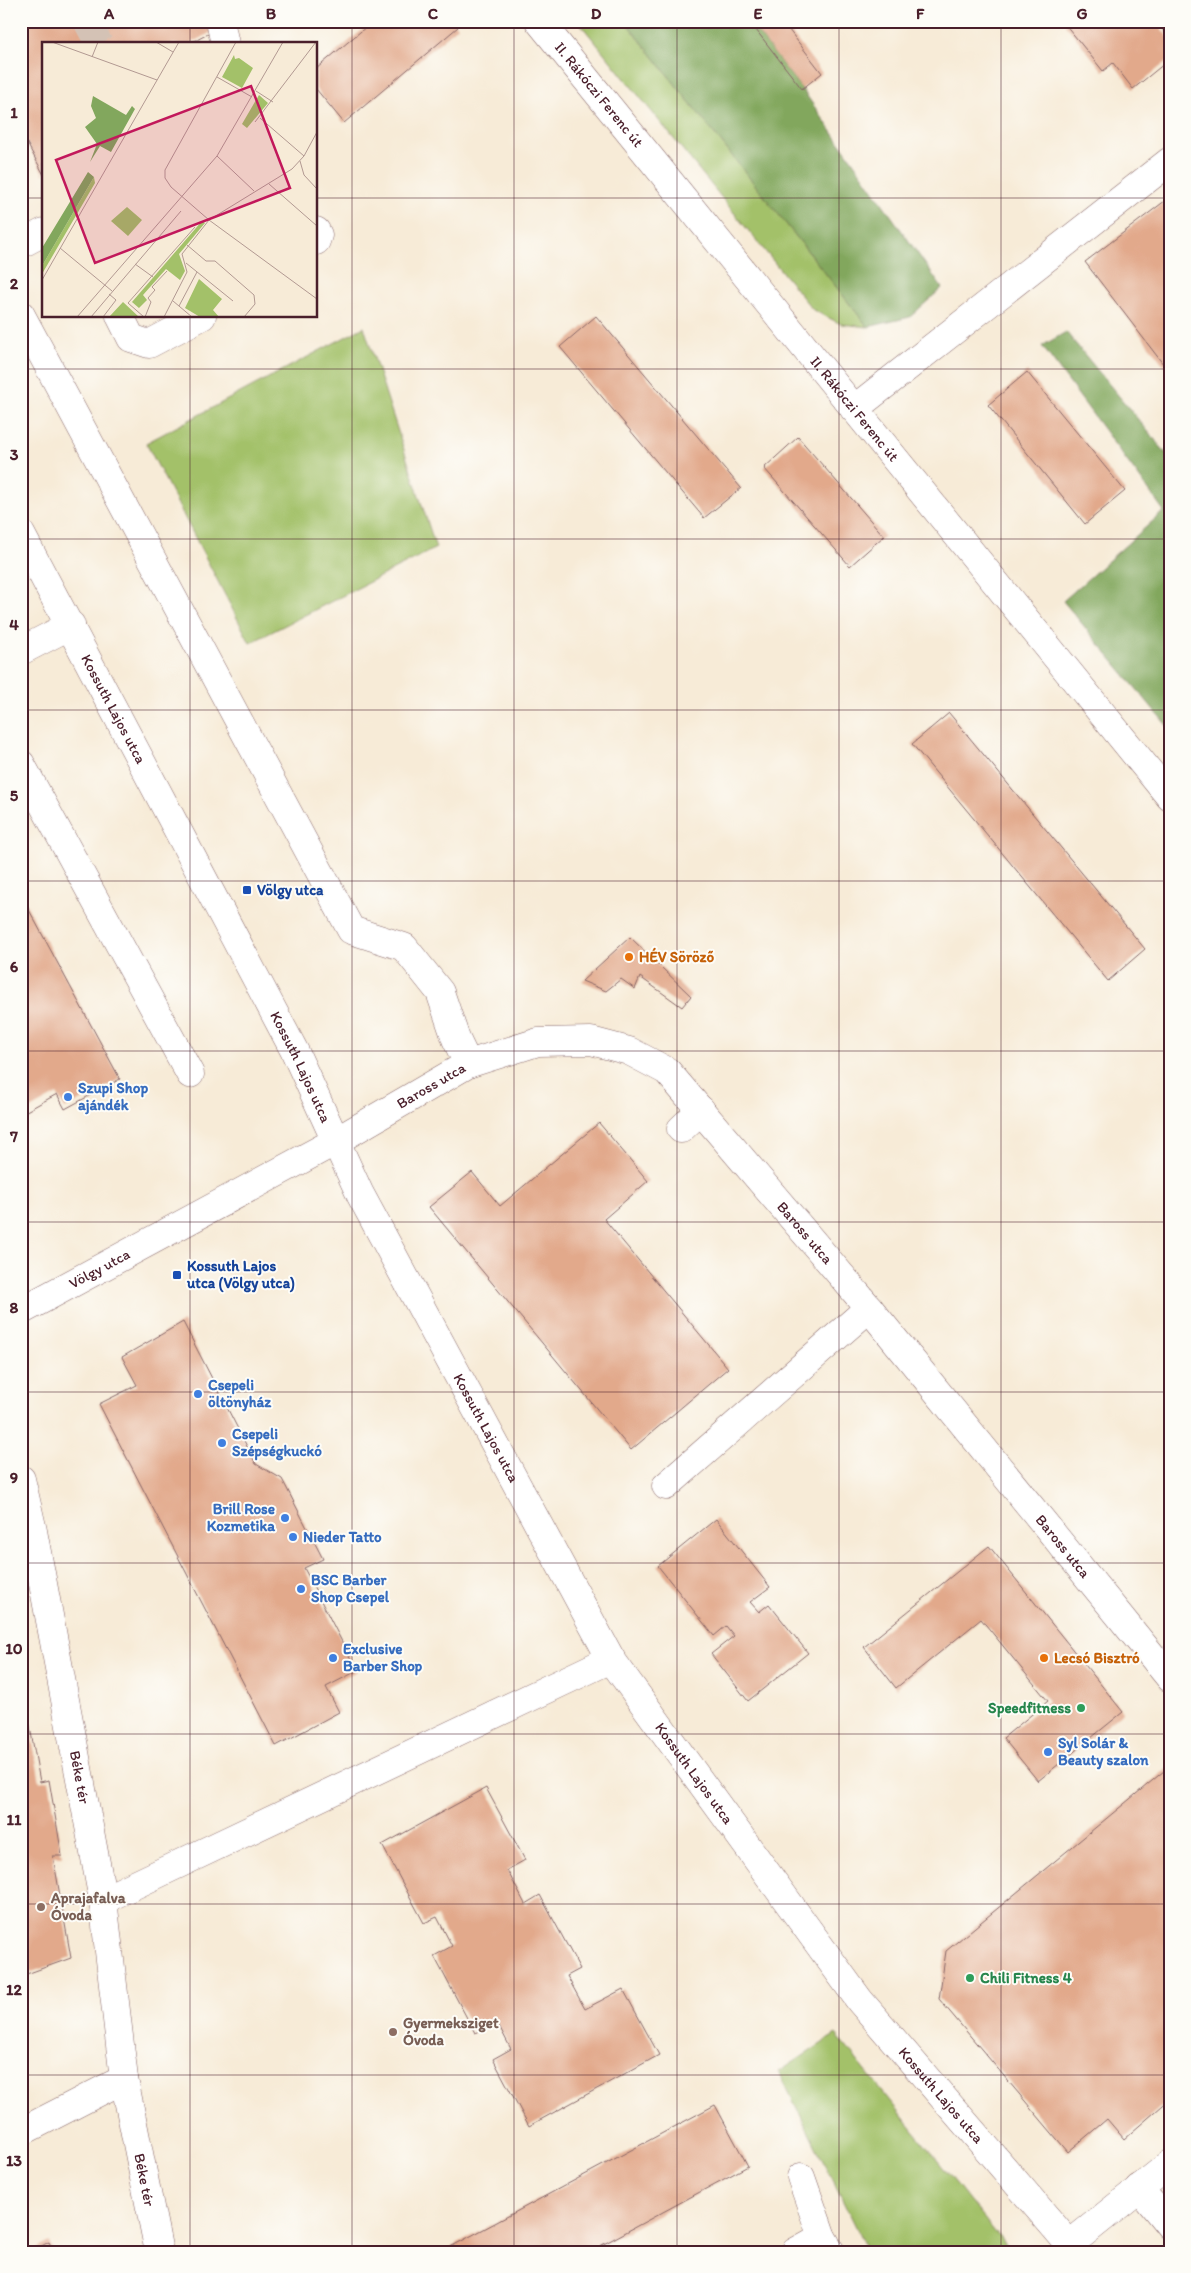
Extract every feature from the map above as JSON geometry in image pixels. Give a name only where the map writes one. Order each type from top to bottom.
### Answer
[{"type":"street","points":[[220,21],[225,42]]},
{"type":"street","name":"II. Rákóczi Ferenc út","points":[[539,21],[1170,797]]},
{"type":"street","points":[[854,409],[1170,161]]},
{"type":"street","points":[[21,244],[42,233]]},
{"type":"street","points":[[21,314],[351,930],[404,947],[440,992],[456,1039],[468,1064]]},
{"type":"street","points":[[121,318],[131,338],[149,344],[198,318]]},
{"type":"street","name":"Kossuth Lajos utca","points":[[21,534],[71,625],[295,1052],[360,1194],[611,1659],[860,2001],[1073,2248],[1139,2188],[1170,2164]]},
{"type":"street","points":[[21,651],[71,625]]},
{"type":"street","points":[[21,764],[190,1074]]},
{"type":"street","name":"Baross utca","points":[[336,1142],[468,1064],[538,1042],[591,1041],[628,1051],[667,1071],[868,1308],[1170,1678]]},
{"type":"street","points":[[680,1129],[701,1110]]},
{"type":"street","name":"Völgy utca","points":[[21,1311],[336,1142]]},
{"type":"street","points":[[666,1486],[868,1308]]},
{"type":"street","name":"Béke tér","points":[[21,1479],[33,1531],[103,1900],[124,2078],[159,2252]]},
{"type":"street","points":[[103,1900],[611,1659]]},
{"type":"street","points":[[21,2132],[124,2078]]},
{"type":"street","points":[[795,2252],[826,2244],[801,2177]]},
{"type":"street","points":[[1139,2188],[1170,2226]]},
{"type":"green space","points":[[578,21],[625,21],[868,327],[841,324],[813,310]]},
{"type":"green space","points":[[625,21],[749,21],[802,89],[942,288],[910,317],[868,327]]},
{"type":"green space","points":[[364,327],[436,548],[250,643],[146,443]]},
{"type":"green space","points":[[1066,332],[1170,458],[1170,729],[1063,601],[1164,511],[1042,346]]},
{"type":"green space","points":[[836,2034],[1011,2252],[868,2252],[779,2072]]},
{"type":"building","points":[[21,21],[207,21],[212,32],[193,42],[42,42],[42,171],[21,132]]},
{"type":"building","points":[[373,21],[453,21],[458,27],[344,123],[318,91],[318,67]]},
{"type":"building","points":[[749,21],[782,21],[822,73],[802,89]]},
{"type":"building","points":[[1069,21],[1155,21],[1170,39],[1170,59],[1133,89],[1113,63],[1103,71],[1065,24]]},
{"type":"building","points":[[1170,197],[1170,373],[1085,262]]},
{"type":"building","points":[[596,316],[741,488],[704,518],[560,347]]},
{"type":"building","points":[[1027,372],[1125,491],[1085,524],[988,405]]},
{"type":"building","points":[[798,437],[884,536],[850,566],[764,468]]},
{"type":"building","points":[[949,713],[1145,949],[1108,981],[912,744]]},
{"type":"building","points":[[21,895],[120,1079],[65,1109],[57,1094],[21,1114]]},
{"type":"building","name":"HÉV Söröző","points":[[630,937],[691,996],[682,1007],[640,977],[635,989],[621,979],[606,991],[582,981]]},
{"type":"building","points":[[599,1123],[648,1181],[604,1219],[728,1368],[631,1450],[429,1207],[472,1172],[500,1206]]},
{"type":"building","points":[[183,1322],[256,1464],[282,1479],[323,1559],[304,1568],[357,1671],[326,1687],[339,1712],[276,1746],[99,1404],[137,1385],[122,1357]]},
{"type":"building","points":[[716,1519],[770,1587],[750,1602],[759,1612],[769,1604],[808,1653],[748,1701],[711,1654],[734,1636],[726,1626],[714,1636],[658,1566]]},
{"type":"building","points":[[989,1546],[1123,1712],[1038,1781],[1003,1738],[1048,1701],[981,1619],[896,1688],[864,1647]]},
{"type":"building","points":[[21,1688],[23,1688],[40,1782],[49,1780],[62,1856],[53,1856],[71,1958],[21,1976]]},
{"type":"building","points":[[1170,1766],[1170,2099],[1124,2139],[1107,2119],[1068,2152],[939,1999],[946,1951]]},
{"type":"building","points":[[486,1788],[525,1860],[507,1870],[525,1904],[540,1895],[580,1969],[567,1976],[585,2009],[623,1989],[659,2055],[529,2126],[493,2059],[511,2049],[497,2022],[475,2033],[434,1956],[452,1946],[437,1917],[424,1923],[382,1845]]},
{"type":"building","points":[[715,2105],[748,2166],[589,2252],[441,2252]]},
{"type":"building","points":[[49,2242],[54,2252],[30,2252]]},
{"type":"tunnel","points":[[87,21],[98,42]]},
{"type":"place","name":"Völgy utca","points":[[247,890]]},
{"type":"place","name":"HÉV Söröző","points":[[629,957]]},
{"type":"place","name":"Szupi Shop ajándék","points":[[68,1097]]},
{"type":"place","name":"Kossuth Lajos utca (Völgy utca)","points":[[177,1275]]},
{"type":"place","name":"Csepeli öltönyház","points":[[198,1394]]},
{"type":"place","name":"Csepeli Szépségkuckó","points":[[222,1443]]},
{"type":"place","name":"Brill Rose Kozmetika","points":[[285,1518]]},
{"type":"place","name":"Nieder Tatto","points":[[293,1537]]},
{"type":"place","name":"BSC Barber Shop Csepel","points":[[301,1589]]},
{"type":"place","name":"Exclusive Barber Shop","points":[[333,1658]]},
{"type":"place","name":"Lecsó Bisztró","points":[[1044,1658]]},
{"type":"place","name":"Speedfitness","points":[[1081,1708]]},
{"type":"place","name":"Syl Solár & Beauty szalon","points":[[1048,1752]]},
{"type":"place","name":"Aprajafalva Óvoda","points":[[41,1907]]},
{"type":"place","name":"Chili Fitness 4","points":[[970,1978]]},
{"type":"place","name":"Gyermeksziget Óvoda","points":[[393,2032]]}]
